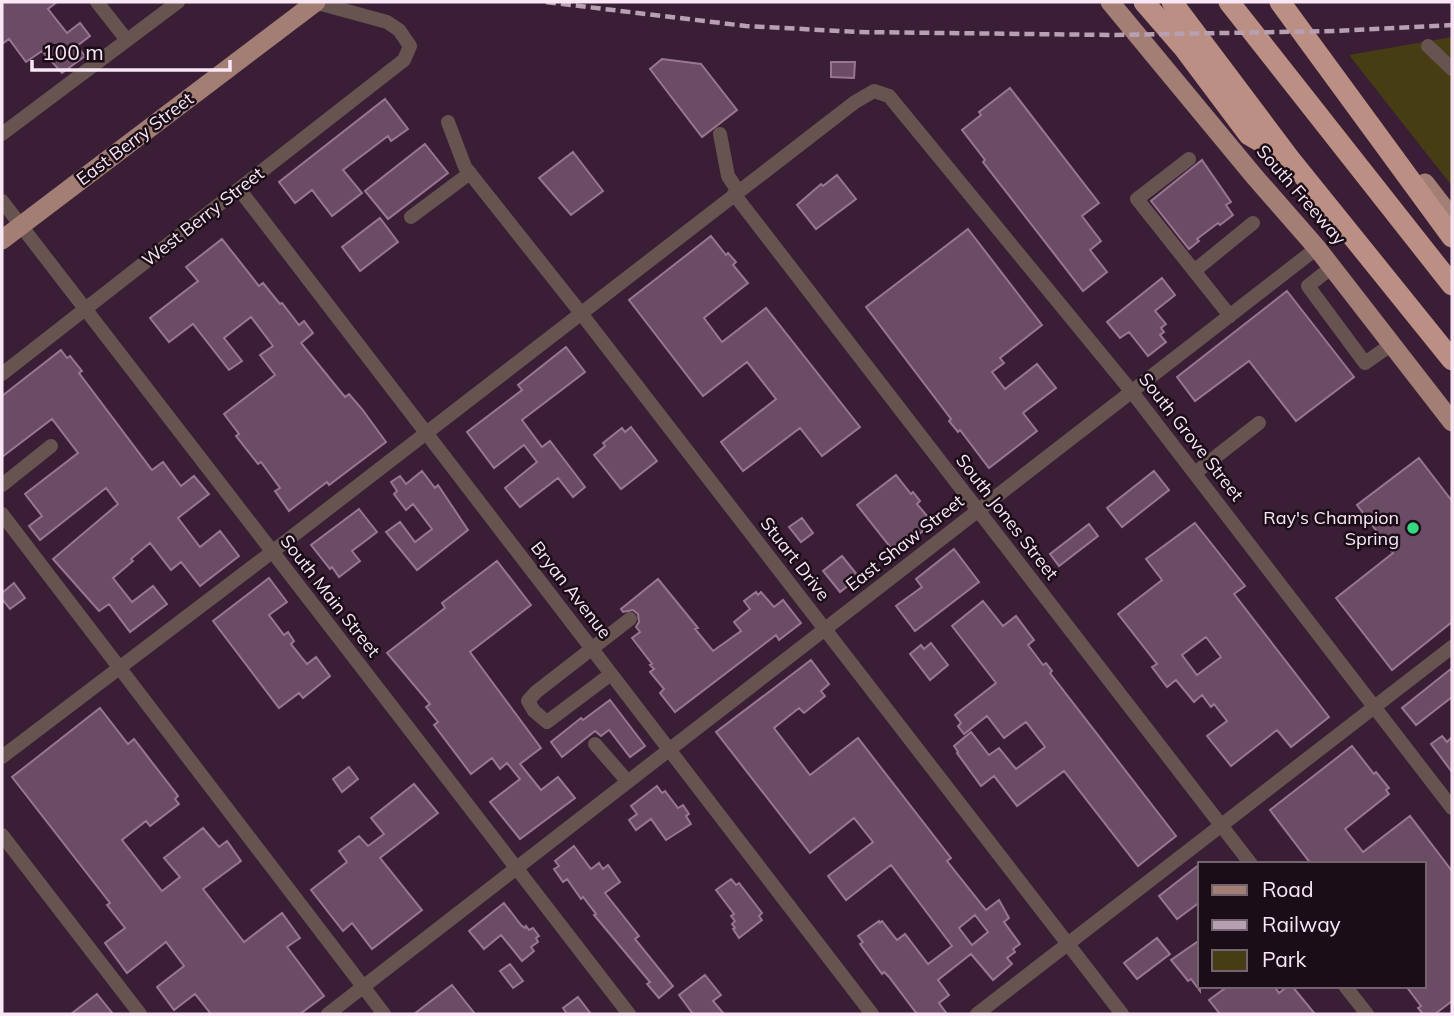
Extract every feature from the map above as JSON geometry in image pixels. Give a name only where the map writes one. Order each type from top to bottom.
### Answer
[{"type":"highway","points":[[1144,2],[1183,47],[1250,135],[1290,159]]},
{"type":"highway","name":"South Freeway","points":[[1172,2],[1290,159],[1452,359]]},
{"type":"highway","points":[[1229,2],[1452,285]]},
{"type":"highway","points":[[1280,2],[1452,237]]},
{"type":"main road","name":"East Berry Street","points":[[20,225],[315,2]]},
{"type":"main road","name":"South Freeway","points":[[1110,2],[1317,248],[1452,422]]},
{"type":"main road","points":[[1280,2],[1450,213]]},
{"type":"main road","points":[[2,240],[20,225]]},
{"type":"street","points":[[97,2],[126,39]]},
{"type":"street","points":[[2,134],[178,2]]},
{"type":"street","name":"West Berry Street","points":[[2,374],[404,60],[410,46],[398,30],[387,22],[315,2]]},
{"type":"street","points":[[1428,46],[1452,69]]},
{"type":"street","name":"South Grove Street","points":[[736,193],[855,102],[874,91],[889,96],[1132,392],[1452,808]]},
{"type":"street","name":"Stuart Drive","points":[[448,122],[465,167],[1122,1014]]},
{"type":"street","name":"South Jones Street","points":[[720,134],[728,176],[736,193],[1249,862]]},
{"type":"street","points":[[1189,159],[1137,199],[1230,316]]},
{"type":"street","points":[[411,217],[470,173]]},
{"type":"street","name":"Bryan Avenue","points":[[239,189],[872,1014]]},
{"type":"street","points":[[2,757],[736,193]]},
{"type":"street","name":"South Main Street","points":[[2,201],[629,1014]]},
{"type":"street","points":[[1194,271],[1253,223]]},
{"type":"street","name":"East Shaw Street","points":[[328,1014],[1317,248]]},
{"type":"street","points":[[1332,267],[1308,286],[1365,363],[1392,344]]},
{"type":"street","points":[[1195,473],[1259,423]]},
{"type":"street","points":[[2,485],[51,446]]},
{"type":"street","points":[[2,514],[384,1014]]},
{"type":"street","points":[[611,674],[547,722],[534,712],[528,701],[630,619]]},
{"type":"street","points":[[977,1014],[1452,647]]},
{"type":"street","points":[[595,744],[628,782]]},
{"type":"street","points":[[2,835],[140,1014]]},
{"type":"street","points":[[1347,988],[1367,1014]]},
{"type":"green space","points":[[1452,37],[1452,186],[1349,55]]},
{"type":"building","points":[[2,2],[57,2],[48,9],[67,33],[80,23],[90,36],[77,46],[85,56],[62,73],[42,51],[26,62],[9,39],[2,44]]},
{"type":"building","points":[[662,59],[701,64],[737,110],[702,137],[650,69]]},
{"type":"building","points":[[831,62],[855,62],[854,78],[831,77]]},
{"type":"building","points":[[1010,88],[1099,203],[1082,216],[1101,241],[1090,250],[1107,272],[1083,291],[983,162],[985,160],[962,130],[981,115],[979,112]]},
{"type":"building","points":[[385,99],[408,129],[391,141],[388,136],[343,170],[362,193],[332,216],[312,190],[295,203],[279,182]]},
{"type":"building","points":[[425,144],[448,173],[388,219],[365,191]]},
{"type":"building","points":[[573,152],[603,191],[571,215],[539,178]]},
{"type":"building","points":[[1202,160],[1231,202],[1226,205],[1233,215],[1197,239],[1199,241],[1189,249],[1151,201]]},
{"type":"building","points":[[837,175],[856,199],[816,229],[797,205],[821,184],[823,186]]},
{"type":"building","points":[[380,218],[398,242],[360,271],[342,247]]},
{"type":"building","points":[[968,229],[1042,325],[1000,358],[1004,363],[992,372],[1005,389],[1037,364],[1056,388],[1023,413],[1037,431],[989,468],[960,430],[958,432],[949,421],[951,419],[866,307]]},
{"type":"building","points":[[711,236],[726,255],[728,253],[736,262],[733,265],[748,283],[704,318],[722,342],[766,308],[860,427],[822,456],[800,428],[743,471],[721,442],[776,399],[747,362],[703,396],[629,300]]},
{"type":"building","points":[[222,239],[259,286],[263,283],[299,325],[304,321],[313,333],[301,343],[345,397],[349,394],[362,409],[386,442],[289,511],[275,491],[280,488],[261,462],[258,464],[236,436],[239,434],[224,414],[275,375],[260,355],[273,346],[251,317],[224,338],[242,361],[229,370],[193,324],[169,342],[150,318],[198,281],[186,267]]},
{"type":"building","points":[[1162,278],[1175,295],[1155,311],[1166,324],[1161,328],[1164,332],[1160,335],[1166,342],[1148,356],[1129,332],[1120,338],[1107,322]]},
{"type":"building","points":[[1287,291],[1354,377],[1296,421],[1249,361],[1195,401],[1177,377]]},
{"type":"building","points":[[566,347],[585,372],[522,420],[542,447],[550,441],[585,487],[573,497],[558,478],[520,507],[505,488],[537,462],[524,445],[494,468],[467,432],[522,390],[518,385]]},
{"type":"building","points":[[61,350],[67,358],[70,356],[82,371],[79,373],[152,470],[163,462],[181,486],[194,476],[209,494],[178,518],[200,547],[220,531],[239,556],[200,586],[181,562],[171,570],[150,543],[113,578],[132,602],[153,586],[167,604],[130,632],[109,604],[99,611],[53,559],[118,504],[106,488],[40,540],[29,526],[42,516],[25,494],[78,453],[52,419],[2,457],[2,396]]},
{"type":"building","points":[[631,427],[657,461],[621,489],[594,455],[605,446],[603,443],[622,428],[625,432]]},
{"type":"building","points":[[1419,458],[1452,501],[1452,622],[1392,670],[1336,598],[1393,553],[1357,505]]},
{"type":"building","points":[[422,471],[435,488],[438,485],[468,530],[417,570],[386,532],[400,522],[415,542],[432,529],[413,504],[406,510],[394,494],[397,491],[391,482],[400,476],[406,484]]},
{"type":"building","points":[[1154,471],[1169,490],[1122,527],[1107,508]]},
{"type":"building","points":[[896,475],[920,501],[917,504],[933,523],[895,553],[857,505]]},
{"type":"building","points":[[359,509],[377,532],[352,551],[360,561],[339,577],[311,545]]},
{"type":"building","points":[[802,518],[813,533],[801,542],[789,527]]},
{"type":"building","points":[[1195,523],[1245,586],[1234,594],[1329,717],[1291,747],[1277,730],[1231,766],[1207,736],[1227,721],[1214,704],[1211,707],[1202,695],[1194,702],[1176,680],[1167,687],[1152,667],[1157,664],[1118,614],[1162,580],[1146,559]],"holes":[[[1206,637],[1221,657],[1197,675],[1182,655]]]},
{"type":"building","points":[[1089,524],[1098,536],[1059,566],[1050,554]]},
{"type":"building","points":[[954,549],[979,582],[915,631],[896,606],[922,587],[916,579]]},
{"type":"building","points":[[842,556],[859,577],[840,592],[823,571]]},
{"type":"building","points":[[497,561],[531,605],[470,652],[541,748],[520,764],[541,790],[558,777],[575,798],[520,839],[490,802],[520,779],[507,763],[500,769],[492,758],[471,774],[434,725],[438,722],[426,707],[430,704],[387,653],[445,608],[442,603]]},
{"type":"building","points":[[269,578],[287,602],[269,615],[284,635],[288,632],[294,641],[291,644],[307,664],[316,657],[330,676],[303,698],[299,693],[279,708],[213,621]]},
{"type":"building","points":[[658,579],[713,651],[741,631],[734,622],[750,609],[744,601],[756,592],[758,595],[761,592],[774,607],[783,600],[801,623],[779,640],[776,635],[675,712],[660,693],[664,689],[650,672],[654,669],[650,665],[652,664],[632,638],[640,632],[636,627],[639,622],[638,614],[633,610],[623,612],[621,609]]},
{"type":"building","points":[[14,583],[25,598],[10,609],[2,599],[2,593]]},
{"type":"building","points":[[983,601],[1003,626],[1016,616],[1034,640],[1028,645],[1043,665],[1046,663],[1052,671],[1050,673],[1176,836],[1138,866],[1064,771],[1017,806],[994,776],[981,786],[957,753],[954,746],[971,732],[989,755],[999,748],[1016,769],[1045,747],[1026,722],[1004,738],[987,716],[964,734],[958,726],[961,723],[955,715],[996,683],[952,626]]},
{"type":"building","points":[[931,643],[948,665],[930,680],[910,654],[921,645],[924,649]]},
{"type":"building","points":[[811,660],[829,684],[821,691],[825,696],[804,713],[799,708],[774,728],[810,775],[858,738],[951,858],[947,861],[986,910],[999,900],[1009,918],[1004,922],[1020,944],[1007,958],[1012,964],[993,980],[971,954],[938,980],[949,995],[939,1003],[947,1014],[917,1014],[889,977],[884,972],[882,974],[860,944],[863,942],[858,936],[882,921],[897,940],[905,934],[928,964],[952,946],[891,865],[846,900],[828,876],[873,842],[854,818],[810,853],[716,732]],"holes":[[[975,915],[988,932],[972,945],[959,928]]]},
{"type":"building","points":[[1452,668],[1452,697],[1416,725],[1402,708]]},
{"type":"building","points":[[610,700],[645,746],[630,757],[609,730],[601,736],[595,731],[562,757],[551,742],[581,718],[583,720]]},
{"type":"building","points":[[100,708],[128,744],[134,739],[178,796],[175,799],[179,804],[150,826],[146,821],[122,840],[162,891],[180,877],[164,858],[203,828],[219,847],[227,841],[241,861],[203,889],[244,942],[282,913],[300,938],[287,947],[324,996],[300,1014],[211,1014],[195,994],[174,1010],[157,987],[184,966],[166,942],[127,973],[105,943],[125,928],[107,905],[110,903],[12,777]]},
{"type":"building","points":[[1442,736],[1447,742],[1452,737],[1452,772],[1431,744]]},
{"type":"building","points":[[1352,746],[1389,788],[1386,790],[1389,794],[1345,829],[1363,852],[1410,816],[1452,871],[1452,1001],[1435,1014],[1423,1014],[1418,1008],[1421,1006],[1408,988],[1426,988],[1426,862],[1309,862],[1270,810]]},
{"type":"building","points":[[349,767],[358,779],[342,792],[333,779]]},
{"type":"building","points":[[414,784],[438,813],[380,858],[422,910],[372,949],[352,923],[343,931],[311,890],[347,862],[339,851],[359,836],[368,846],[384,834],[371,818]]},
{"type":"building","points":[[657,786],[662,793],[665,791],[678,808],[683,805],[691,824],[666,840],[651,819],[636,830],[629,820],[637,814],[631,806]]},
{"type":"building","points":[[574,846],[591,869],[599,863],[603,869],[608,865],[620,882],[605,893],[639,936],[635,939],[673,986],[659,998],[647,984],[650,982],[594,915],[596,914],[583,897],[581,899],[567,879],[563,882],[554,869],[559,866],[555,861]]},
{"type":"building","points":[[1198,866],[1198,903],[1177,919],[1159,896]]},
{"type":"building","points":[[731,879],[736,885],[739,883],[762,913],[759,916],[762,920],[739,938],[733,929],[735,928],[732,924],[735,921],[731,916],[734,914],[716,890]]},
{"type":"building","points":[[504,903],[521,925],[529,930],[533,928],[539,936],[536,938],[538,942],[531,947],[534,951],[522,961],[501,935],[484,949],[469,931]]},
{"type":"building","points":[[1157,938],[1170,954],[1137,979],[1124,963]]},
{"type":"building","points":[[1198,941],[1200,991],[1191,979],[1188,981],[1171,960]]},
{"type":"building","points":[[510,964],[523,981],[513,988],[500,971]]},
{"type":"building","points":[[705,975],[721,995],[713,1001],[724,1014],[693,1014],[679,995]]},
{"type":"building","points":[[452,985],[475,1014],[414,1014]]},
{"type":"building","points":[[1225,988],[1275,988],[1279,993],[1285,988],[1294,988],[1315,1014],[1220,1014],[1209,1000]]},
{"type":"building","points":[[97,994],[113,1014],[71,1014]]},
{"type":"building","points":[[578,997],[591,1014],[567,1014],[563,1008]]},
{"type":"railway","points":[[546,2],[746,26],[858,32],[1112,35],[1335,31],[1452,25]]},
{"type":"place","name":"Ray's Champion Spring","points":[[1413,528]]}]
